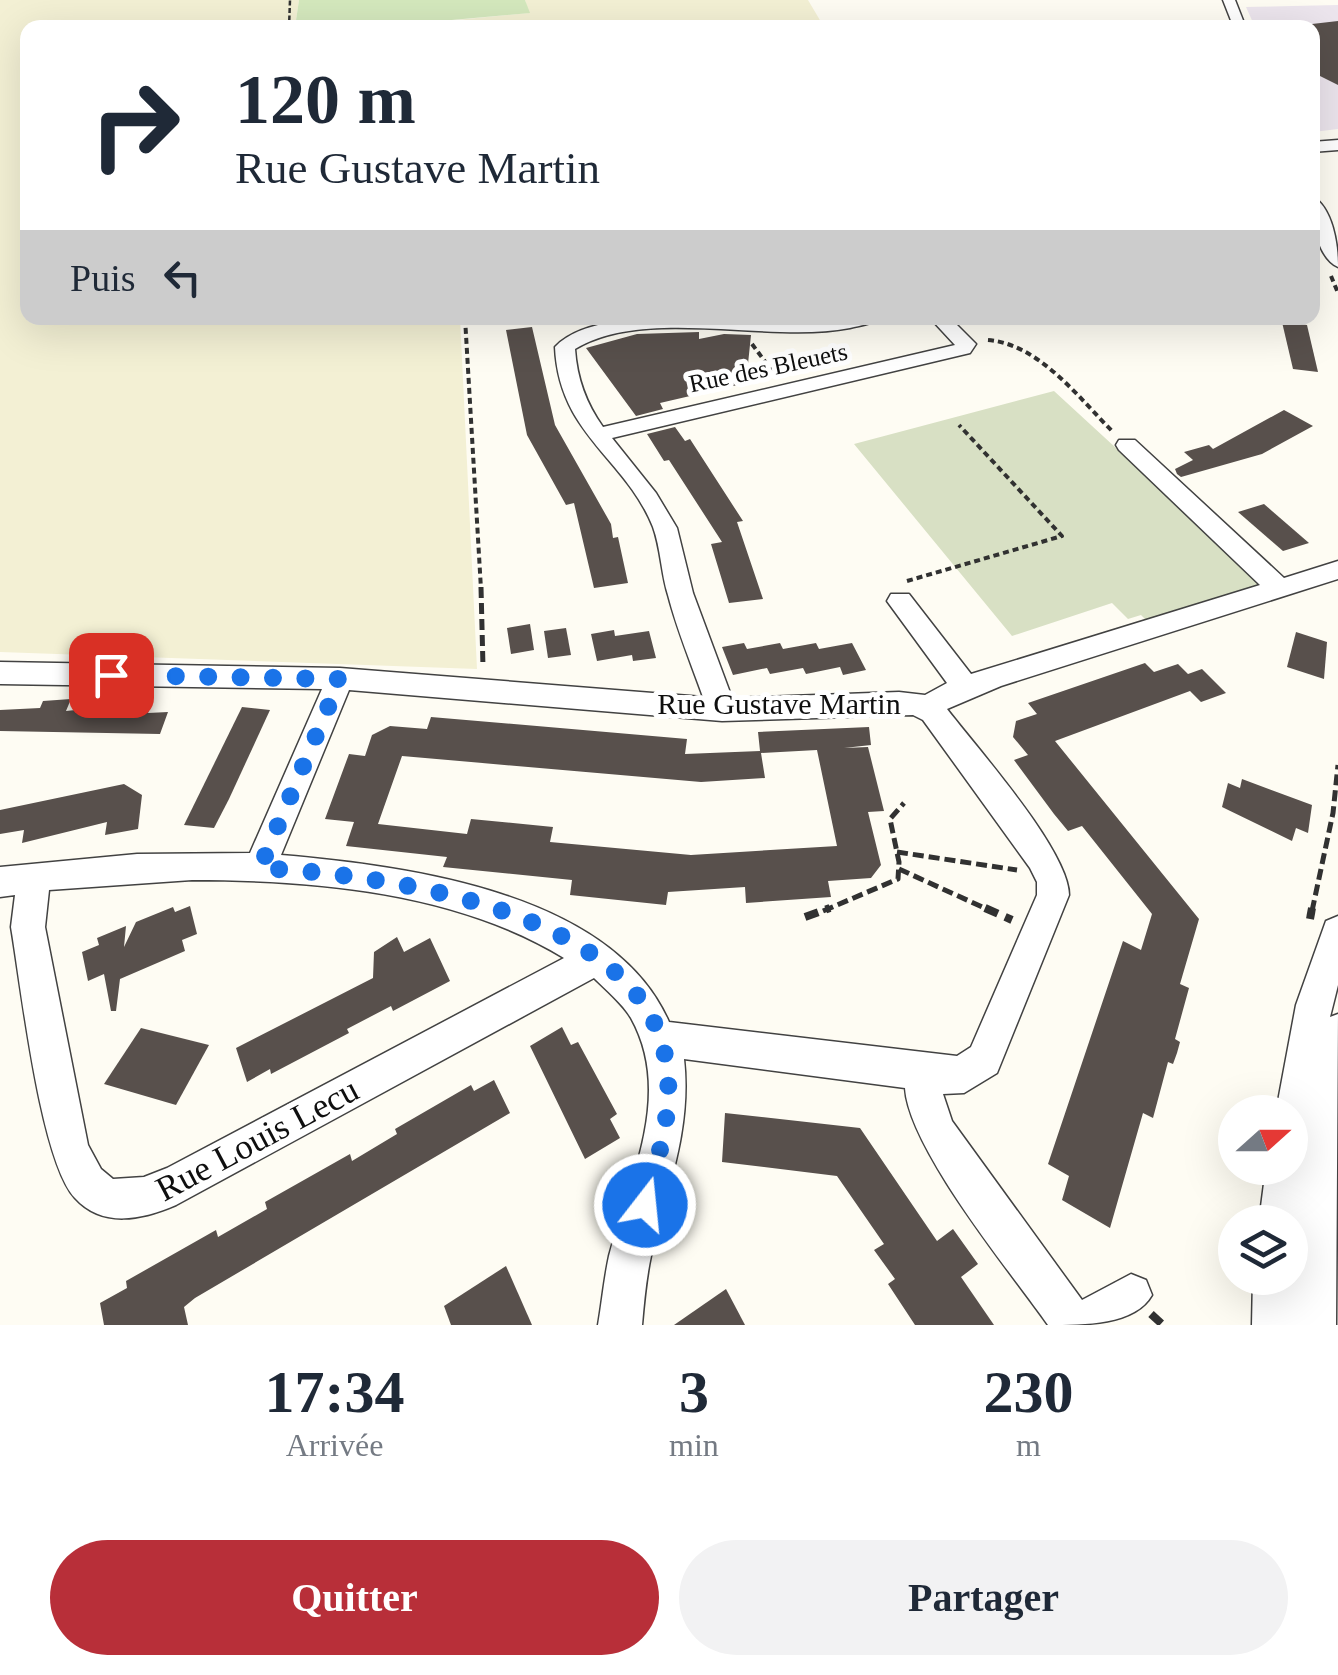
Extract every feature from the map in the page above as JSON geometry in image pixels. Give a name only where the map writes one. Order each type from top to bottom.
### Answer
[{"type":"street","points":[[1320,220],[1338,262]]},
{"type":"street","points":[[662,325],[592,334],[567,344],[564,354],[578,407],[636,479],[662,522],[683,602],[722,710]]},
{"type":"street","points":[[790,325],[829,325]]},
{"type":"street","points":[[943,325],[958,348]]},
{"type":"street","name":"Rue des Bleuets","points":[[598,434],[958,348]]},
{"type":"street","points":[[1126,445],[1280,588]]},
{"type":"street","name":"Rue Gustave Martin","points":[[0,673],[340,679],[722,710],[899,703],[927,708],[965,687],[1338,570]]},
{"type":"street","points":[[900,601],[965,687]]},
{"type":"street","points":[[260,868],[340,679]]},
{"type":"street","points":[[661,1040],[714,1043],[923,1074],[964,1074],[984,1060],[1053,895],[1050,875],[956,740],[927,708]]},
{"type":"street","points":[[17,880],[130,868],[260,868],[357,876],[454,897],[536,923],[576,943],[643,1002],[661,1040],[668,1079],[666,1126],[629,1263],[620,1325]]},
{"type":"street","name":"Rue Louis Lecu","points":[[17,880],[74,1161],[106,1199],[123,1202],[138,1201],[169,1188],[596,959]]},
{"type":"street","points":[[1314,1325],[1313,1236],[1331,1039],[1323,930]]},
{"type":"street","points":[[1308,1097],[1331,1039]]},
{"type":"street","points":[[923,1074],[926,1103],[938,1135],[1077,1325],[1130,1295]]},
{"type":"street","points":[[1274,1295],[1274,1325]]},
{"type":"path","points":[[466,325],[478,498],[484,690]]},
{"type":"path","points":[[758,325],[752,346],[786,389]]},
{"type":"path","points":[[958,348],[996,338],[1013,343],[1126,445]]},
{"type":"path","points":[[900,601],[890,586],[1062,536],[959,425]]},
{"type":"path","points":[[1323,930],[1338,765]]},
{"type":"path","points":[[805,917],[877,891],[898,879],[890,819],[904,804]]},
{"type":"path","points":[[897,852],[1050,875]]},
{"type":"path","points":[[898,869],[988,908]]},
{"type":"shaded area","points":[[0,0],[299,0],[296,20],[20,20],[20,325],[460,325],[477,669],[0,652]]},
{"type":"shaded area","points":[[525,0],[808,0],[820,20],[457,20],[529,13]]},
{"type":"shaded area","points":[[1338,5],[1338,129],[1320,131],[1320,20],[1252,20],[1246,7]]},
{"type":"green space","points":[[299,0],[525,0],[530,13],[452,20],[296,20]]},
{"type":"green space","points":[[1054,391],[1265,585],[1147,621],[1141,615],[1128,619],[1112,603],[1012,636],[854,444]]},
{"type":"building","points":[[1338,21],[1338,85],[1320,76],[1320,23]]},
{"type":"building","points":[[1283,325],[1307,325],[1318,372],[1293,369]]},
{"type":"building","points":[[532,327],[555,425],[611,524],[613,538],[618,537],[628,583],[594,588],[574,503],[566,505],[527,435],[506,330]]},
{"type":"building","points":[[699,332],[699,339],[724,334],[751,335],[746,383],[660,403],[663,409],[636,416],[586,348],[637,334]]},
{"type":"building","points":[[1284,410],[1313,426],[1262,454],[1181,477],[1177,474],[1175,469],[1193,460],[1184,452],[1209,445],[1213,449]]},
{"type":"building","points":[[675,427],[685,441],[690,439],[743,521],[737,522],[763,599],[729,603],[711,544],[722,542],[669,460],[664,461],[647,434]]},
{"type":"building","points":[[1264,504],[1309,543],[1283,551],[1238,512]]},
{"type":"building","points":[[530,624],[534,650],[511,654],[507,628]]},
{"type":"building","points":[[566,628],[571,655],[548,658],[544,631]]},
{"type":"building","points":[[614,630],[615,636],[649,631],[656,658],[633,661],[632,655],[597,661],[591,634]]},
{"type":"building","points":[[1296,632],[1327,642],[1324,679],[1287,667]]},
{"type":"building","points":[[744,643],[747,649],[780,643],[783,649],[816,643],[819,649],[852,643],[866,670],[843,675],[840,667],[806,674],[803,668],[770,674],[767,668],[733,675],[722,647]]},
{"type":"building","points":[[1145,663],[1154,672],[1178,664],[1188,674],[1202,669],[1226,693],[1201,702],[1190,691],[1055,741],[1199,919],[1180,984],[1189,988],[1175,1039],[1180,1042],[1177,1053],[1173,1064],[1168,1062],[1153,1118],[1143,1113],[1110,1228],[1062,1200],[1069,1176],[1048,1164],[1123,941],[1141,950],[1152,914],[1082,826],[1068,831],[1054,814],[1014,760],[1028,755],[1013,737],[1016,721],[1037,714],[1028,703]]},
{"type":"building","points":[[71,699],[66,711],[152,702],[148,713],[168,712],[160,734],[0,731],[0,710],[40,708],[43,701]]},
{"type":"building","points":[[242,707],[270,710],[229,799],[214,828],[184,825]]},
{"type":"building","points":[[431,717],[687,739],[685,754],[760,751],[758,732],[869,727],[871,745],[844,748],[868,747],[884,811],[868,812],[881,865],[871,878],[828,881],[831,897],[746,903],[745,887],[668,892],[666,905],[570,895],[572,880],[443,867],[447,857],[346,846],[354,822],[325,819],[349,754],[365,756],[372,735],[390,726],[427,729]],"holes":[[[817,750],[837,846],[691,855],[550,842],[553,827],[471,819],[467,834],[378,824],[402,756],[701,782],[765,778],[761,753]]]},
{"type":"building","points":[[1242,779],[1312,805],[1308,833],[1296,828],[1292,841],[1222,807],[1228,783],[1240,788]]},
{"type":"building","points":[[124,784],[142,795],[138,829],[105,835],[107,822],[22,843],[24,830],[0,834],[0,810]]},
{"type":"building","points":[[190,906],[197,934],[182,940],[185,951],[120,979],[116,1011],[111,1011],[104,974],[88,981],[82,952],[99,945],[97,938],[126,926],[124,947],[136,922],[173,907],[175,912]]},
{"type":"building","points":[[397,937],[404,952],[430,938],[450,981],[393,1011],[391,1006],[347,1029],[349,1033],[271,1074],[270,1069],[247,1082],[236,1048],[373,978],[374,952]]},
{"type":"building","points":[[562,1027],[571,1045],[578,1042],[617,1114],[610,1119],[620,1138],[585,1159],[530,1046]]},
{"type":"building","points":[[141,1028],[209,1045],[176,1105],[104,1084]]},
{"type":"building","points":[[494,1080],[510,1113],[195,1298],[184,1307],[188,1325],[104,1325],[100,1303],[127,1288],[126,1281],[216,1230],[218,1237],[267,1209],[265,1202],[350,1154],[352,1161],[397,1134],[395,1129],[471,1085],[474,1091]]},
{"type":"building","points":[[725,1113],[860,1128],[937,1241],[953,1229],[978,1264],[961,1277],[994,1325],[915,1325],[888,1284],[895,1279],[874,1250],[884,1244],[837,1176],[722,1162]]},
{"type":"building","points":[[506,1266],[532,1325],[451,1325],[444,1306]]},
{"type":"building","points":[[726,1289],[745,1325],[674,1325]]},
{"type":"route","points":[[111,675],[340,679],[260,868],[357,876],[454,897],[555,932],[620,977],[643,1002],[652,1019],[661,1040],[668,1079],[666,1126],[645,1205]]}]
